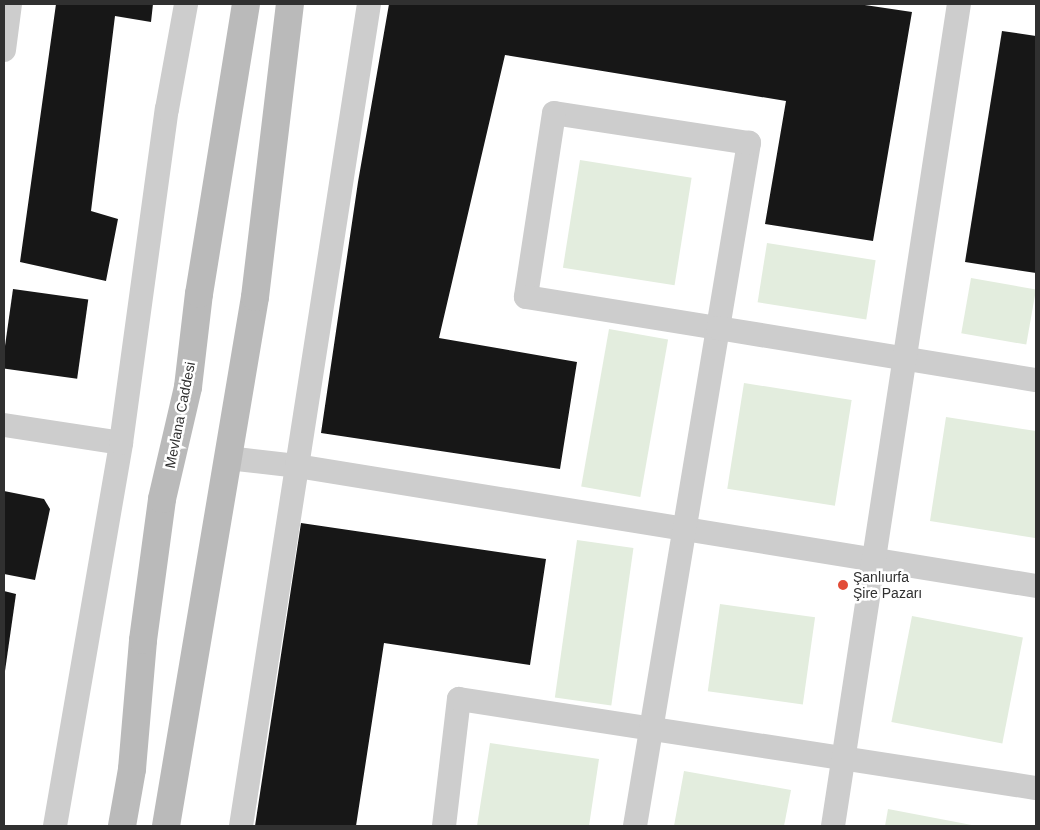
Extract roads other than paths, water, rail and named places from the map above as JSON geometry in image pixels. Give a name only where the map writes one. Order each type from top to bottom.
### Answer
[{"type":"main road","name":"Mevlana Caddesi","points":[[122,826],[132,769],[143,640],[162,499],[188,387],[199,294],[246,4]]},
{"type":"main road","points":[[166,826],[255,297],[290,4]]},
{"type":"street","points":[[4,50],[10,4]]},
{"type":"street","points":[[55,826],[121,443],[167,109],[186,4]]},
{"type":"street","points":[[241,826],[369,4]]},
{"type":"street","points":[[833,826],[959,4]]},
{"type":"street","points":[[635,826],[684,529],[718,328],[749,144],[554,113],[526,297],[718,328],[904,358],[1036,380]]},
{"type":"street","points":[[4,425],[121,443]]},
{"type":"street","points":[[228,458],[297,466],[1036,586]]},
{"type":"street","points":[[444,826],[459,699],[1036,788]]},
{"type":"place","name":"Şanlıurfa Şire Pazarı","points":[[843,585]]}]
